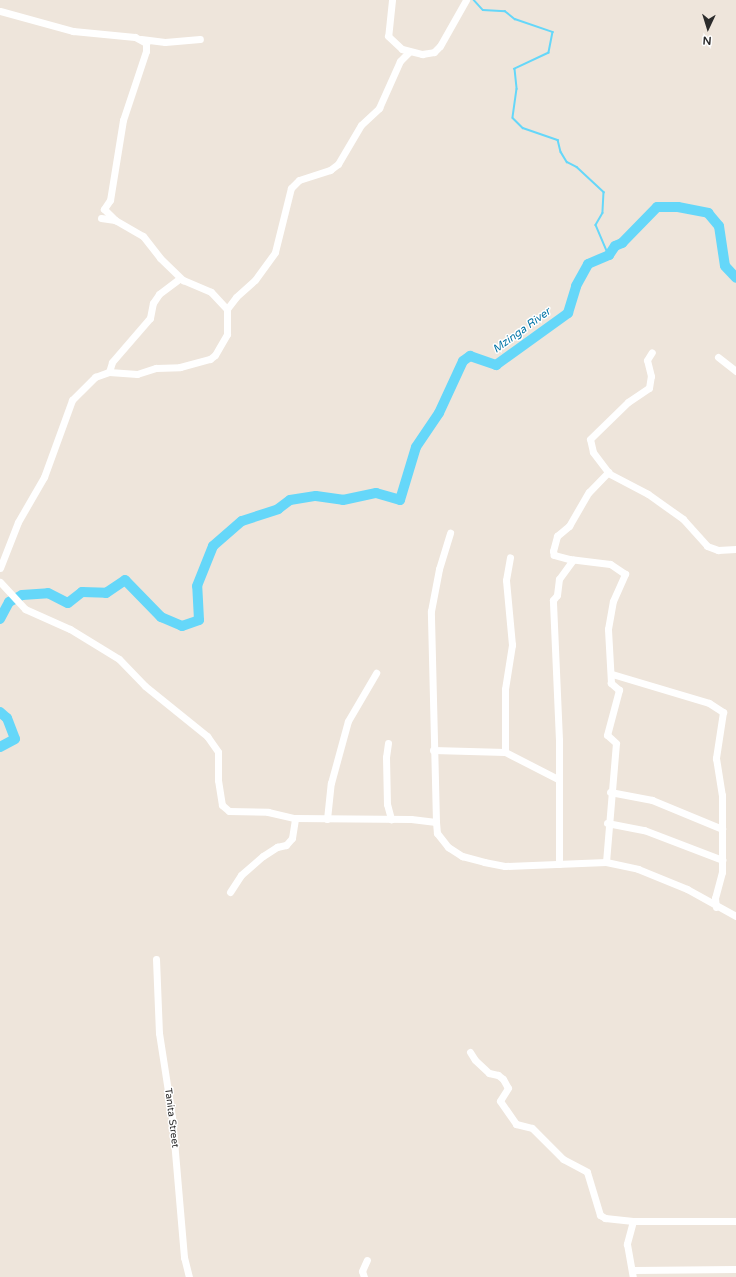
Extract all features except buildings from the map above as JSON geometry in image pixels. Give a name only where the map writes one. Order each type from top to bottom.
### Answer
[{"type":"street","points":[[392,0],[388,36],[409,52],[429,54],[440,46],[466,0]]},
{"type":"street","points":[[0,11],[73,31],[165,42],[200,39]]},
{"type":"street","points":[[141,39],[146,43],[146,51],[123,120],[115,178],[110,200],[104,209],[115,220],[143,236],[160,258],[180,278],[211,292],[227,309]]},
{"type":"street","points":[[0,568],[18,522],[44,477],[72,400],[95,377],[109,372],[137,374],[156,368],[180,367],[210,359],[215,355],[227,334],[227,309],[236,297],[255,280],[275,252],[291,188],[299,180],[330,170],[338,164],[361,125],[379,108],[400,61],[409,52]]},
{"type":"street","points":[[101,218],[115,220]]},
{"type":"street","points":[[109,372],[112,362],[150,318],[153,303],[159,294],[180,278]]},
{"type":"street","points":[[652,352],[647,360],[651,376],[650,388],[628,402],[590,439],[590,446],[608,473],[648,494],[683,519],[707,546],[718,550],[736,549]]},
{"type":"street","points":[[718,357],[736,371]]},
{"type":"street","points":[[606,862],[610,792],[616,743],[607,735],[619,690],[611,683],[612,674],[608,654],[608,616],[625,574],[610,564],[573,560],[553,554],[556,538],[569,526],[589,492],[608,473]]},
{"type":"street","points":[[450,533],[439,569],[431,611],[433,750],[437,833],[448,847],[462,856],[505,866],[606,862],[638,869],[686,889],[716,907],[736,916]]},
{"type":"street","points":[[505,752],[505,689],[512,645],[506,580],[510,557]]},
{"type":"street","points":[[559,864],[553,600],[557,595],[559,579],[573,560]]},
{"type":"street","points":[[0,582],[21,605],[110,652],[144,686],[208,736],[218,752],[218,780],[222,805],[228,811],[268,812],[295,818],[391,819],[436,822]]},
{"type":"street","points":[[327,819],[331,782],[348,721],[376,673]]},
{"type":"street","points":[[612,674],[709,703],[723,712],[716,758],[722,795],[722,860],[715,898],[716,907]]},
{"type":"street","points":[[388,743],[386,757],[387,804],[391,819]]},
{"type":"street","points":[[433,750],[505,752],[558,779]]},
{"type":"street","points":[[610,792],[652,800],[722,829]]},
{"type":"street","points":[[230,892],[241,875],[263,856],[277,847],[286,845],[292,838],[295,818]]},
{"type":"street","points":[[608,823],[644,830],[722,860]]},
{"type":"street","name":"Tanita Street","points":[[156,959],[159,1033],[172,1117],[184,1257],[189,1277]]},
{"type":"street","points":[[470,1052],[474,1060],[489,1073],[498,1075],[503,1079],[508,1088],[500,1101],[516,1124],[532,1128],[563,1159],[587,1172],[596,1209],[600,1215],[605,1218],[633,1221],[736,1221]]},
{"type":"street","points":[[633,1221],[627,1244],[633,1274],[736,1269]]},
{"type":"street","points":[[364,1277],[362,1272],[367,1260]]},
{"type":"waterway","points":[[474,0],[483,10],[505,11],[515,19],[553,32],[549,53],[515,69],[517,89],[513,118],[523,128],[558,140],[561,152],[567,162],[577,167],[604,192],[603,213],[596,225],[609,255]]},
{"type":"waterway","name":"Mzinga River","points":[[0,619],[9,602],[22,595],[48,593],[68,603],[82,592],[106,593],[125,580],[161,617],[182,626],[199,620],[197,586],[213,546],[242,521],[278,509],[290,500],[316,496],[343,500],[376,493],[400,500],[416,447],[439,413],[463,361],[470,356],[496,365],[568,313],[576,286],[588,264],[609,255],[615,246],[622,243],[657,207],[678,207],[708,213],[719,226],[725,266],[736,278]]},
{"type":"waterway","name":"Mzinga River","points":[[0,712],[7,718],[15,739],[0,747]]}]
